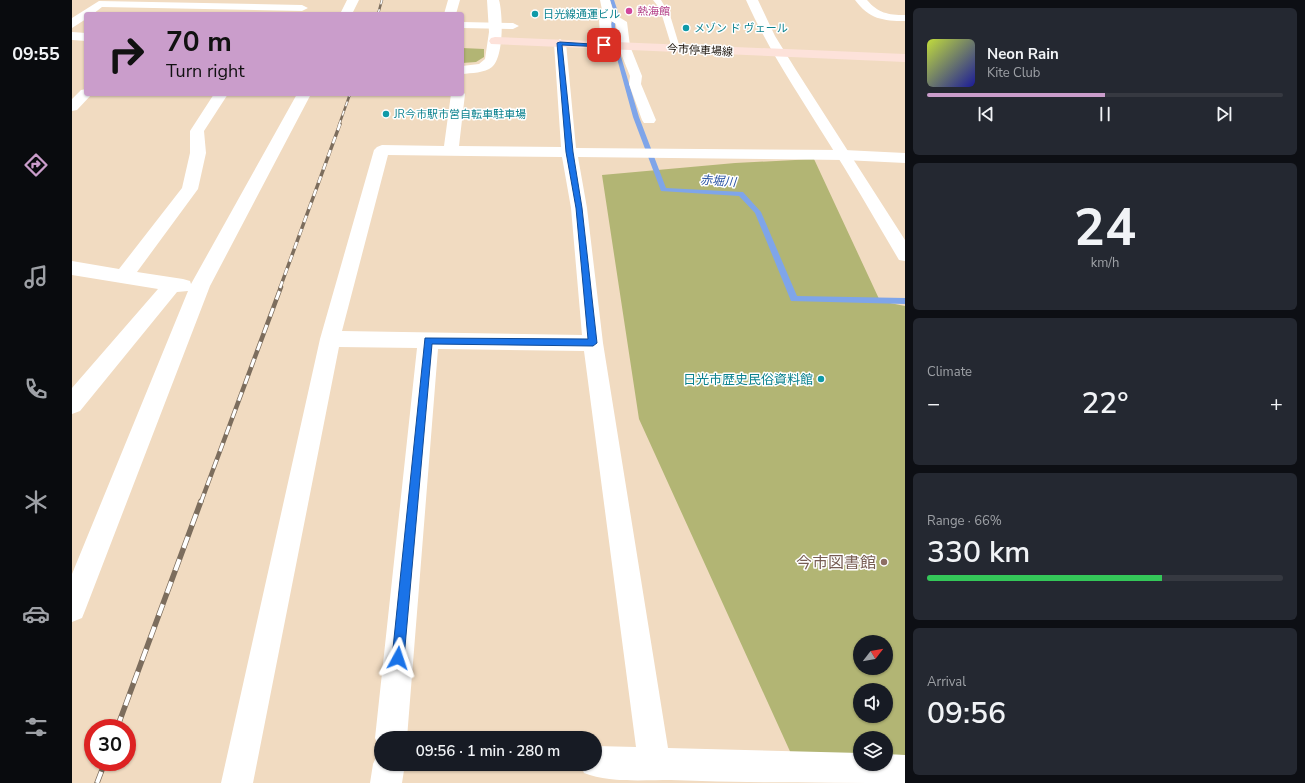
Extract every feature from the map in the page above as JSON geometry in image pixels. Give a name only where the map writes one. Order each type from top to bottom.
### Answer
[{"type":"main road","name":"今市停車場線","points":[[495,40],[560,43],[605,40],[623,46],[905,58]]},
{"type":"street","points":[[347,12],[353,0]]},
{"type":"street","points":[[451,12],[454,0]]},
{"type":"street","points":[[464,70],[473,69],[489,63],[492,58],[495,40],[493,0]]},
{"type":"street","points":[[605,0],[636,76],[635,84],[649,120]]},
{"type":"street","points":[[752,0],[778,53],[844,155],[905,255]]},
{"type":"street","points":[[861,0],[872,14],[886,18],[905,18]]},
{"type":"street","points":[[88,12],[99,4],[249,11],[302,8]]},
{"type":"street","points":[[72,24],[84,15]]},
{"type":"street","points":[[605,40],[605,20],[613,18]]},
{"type":"street","points":[[464,25],[513,26]]},
{"type":"street","points":[[72,36],[84,37]]},
{"type":"street","points":[[560,43],[569,152],[579,208],[593,343],[654,764]]},
{"type":"street","points":[[72,107],[84,88]]},
{"type":"street","points":[[124,276],[190,189],[198,153],[197,131],[220,96]]},
{"type":"street","points":[[72,608],[200,286],[303,96]]},
{"type":"street","points":[[451,152],[458,96]]},
{"type":"street","points":[[237,783],[330,339],[382,150],[451,152],[844,155],[905,158]]},
{"type":"street","points":[[72,268],[172,285],[200,286]]},
{"type":"street","points":[[72,404],[172,285]]},
{"type":"street","points":[[330,339],[593,343]]},
{"type":"street","points":[[392,731],[428,340]]},
{"type":"street","points":[[602,762],[654,764],[859,777],[905,771]]},
{"type":"street","points":[[386,783],[388,771]]},
{"type":"lane","points":[[658,0],[662,4],[667,16],[670,37],[676,48]]},
{"type":"green space","points":[[464,48],[484,49],[484,57],[476,62],[464,63]]},
{"type":"green space","points":[[814,159],[880,301],[905,306],[905,760],[893,761],[893,731],[853,731],[853,765],[798,769],[639,419],[602,175],[735,163]]},
{"type":"waterway","name":"赤堀川","points":[[612,0],[617,15],[613,24],[614,40],[636,117],[663,190],[741,194],[758,212],[794,299],[905,301]]},
{"type":"railway","points":[[379,12],[382,0]]},
{"type":"railway","points":[[339,125],[349,96]]},
{"type":"railway","points":[[280,288],[340,124]]},
{"type":"railway","points":[[201,502],[281,287]]},
{"type":"railway","points":[[120,719],[201,501]]},
{"type":"railway","points":[[97,783],[102,771]]},
{"type":"place","name":"熱海館","points":[[629,11]]},
{"type":"place","name":"日光線通運ビル","points":[[535,14]]},
{"type":"place","name":"メゾン ド ヴェール","points":[[686,28]]},
{"type":"place","name":"JR今市駅市営自転車駐車場","points":[[386,114]]},
{"type":"place","name":"日光市歴史民俗資料館","points":[[821,379]]},
{"type":"place","name":"今市図書館","points":[[884,562]]},
{"type":"route","points":[[398,658],[428,340],[593,343],[579,208],[569,152],[560,43],[604,45]]}]
